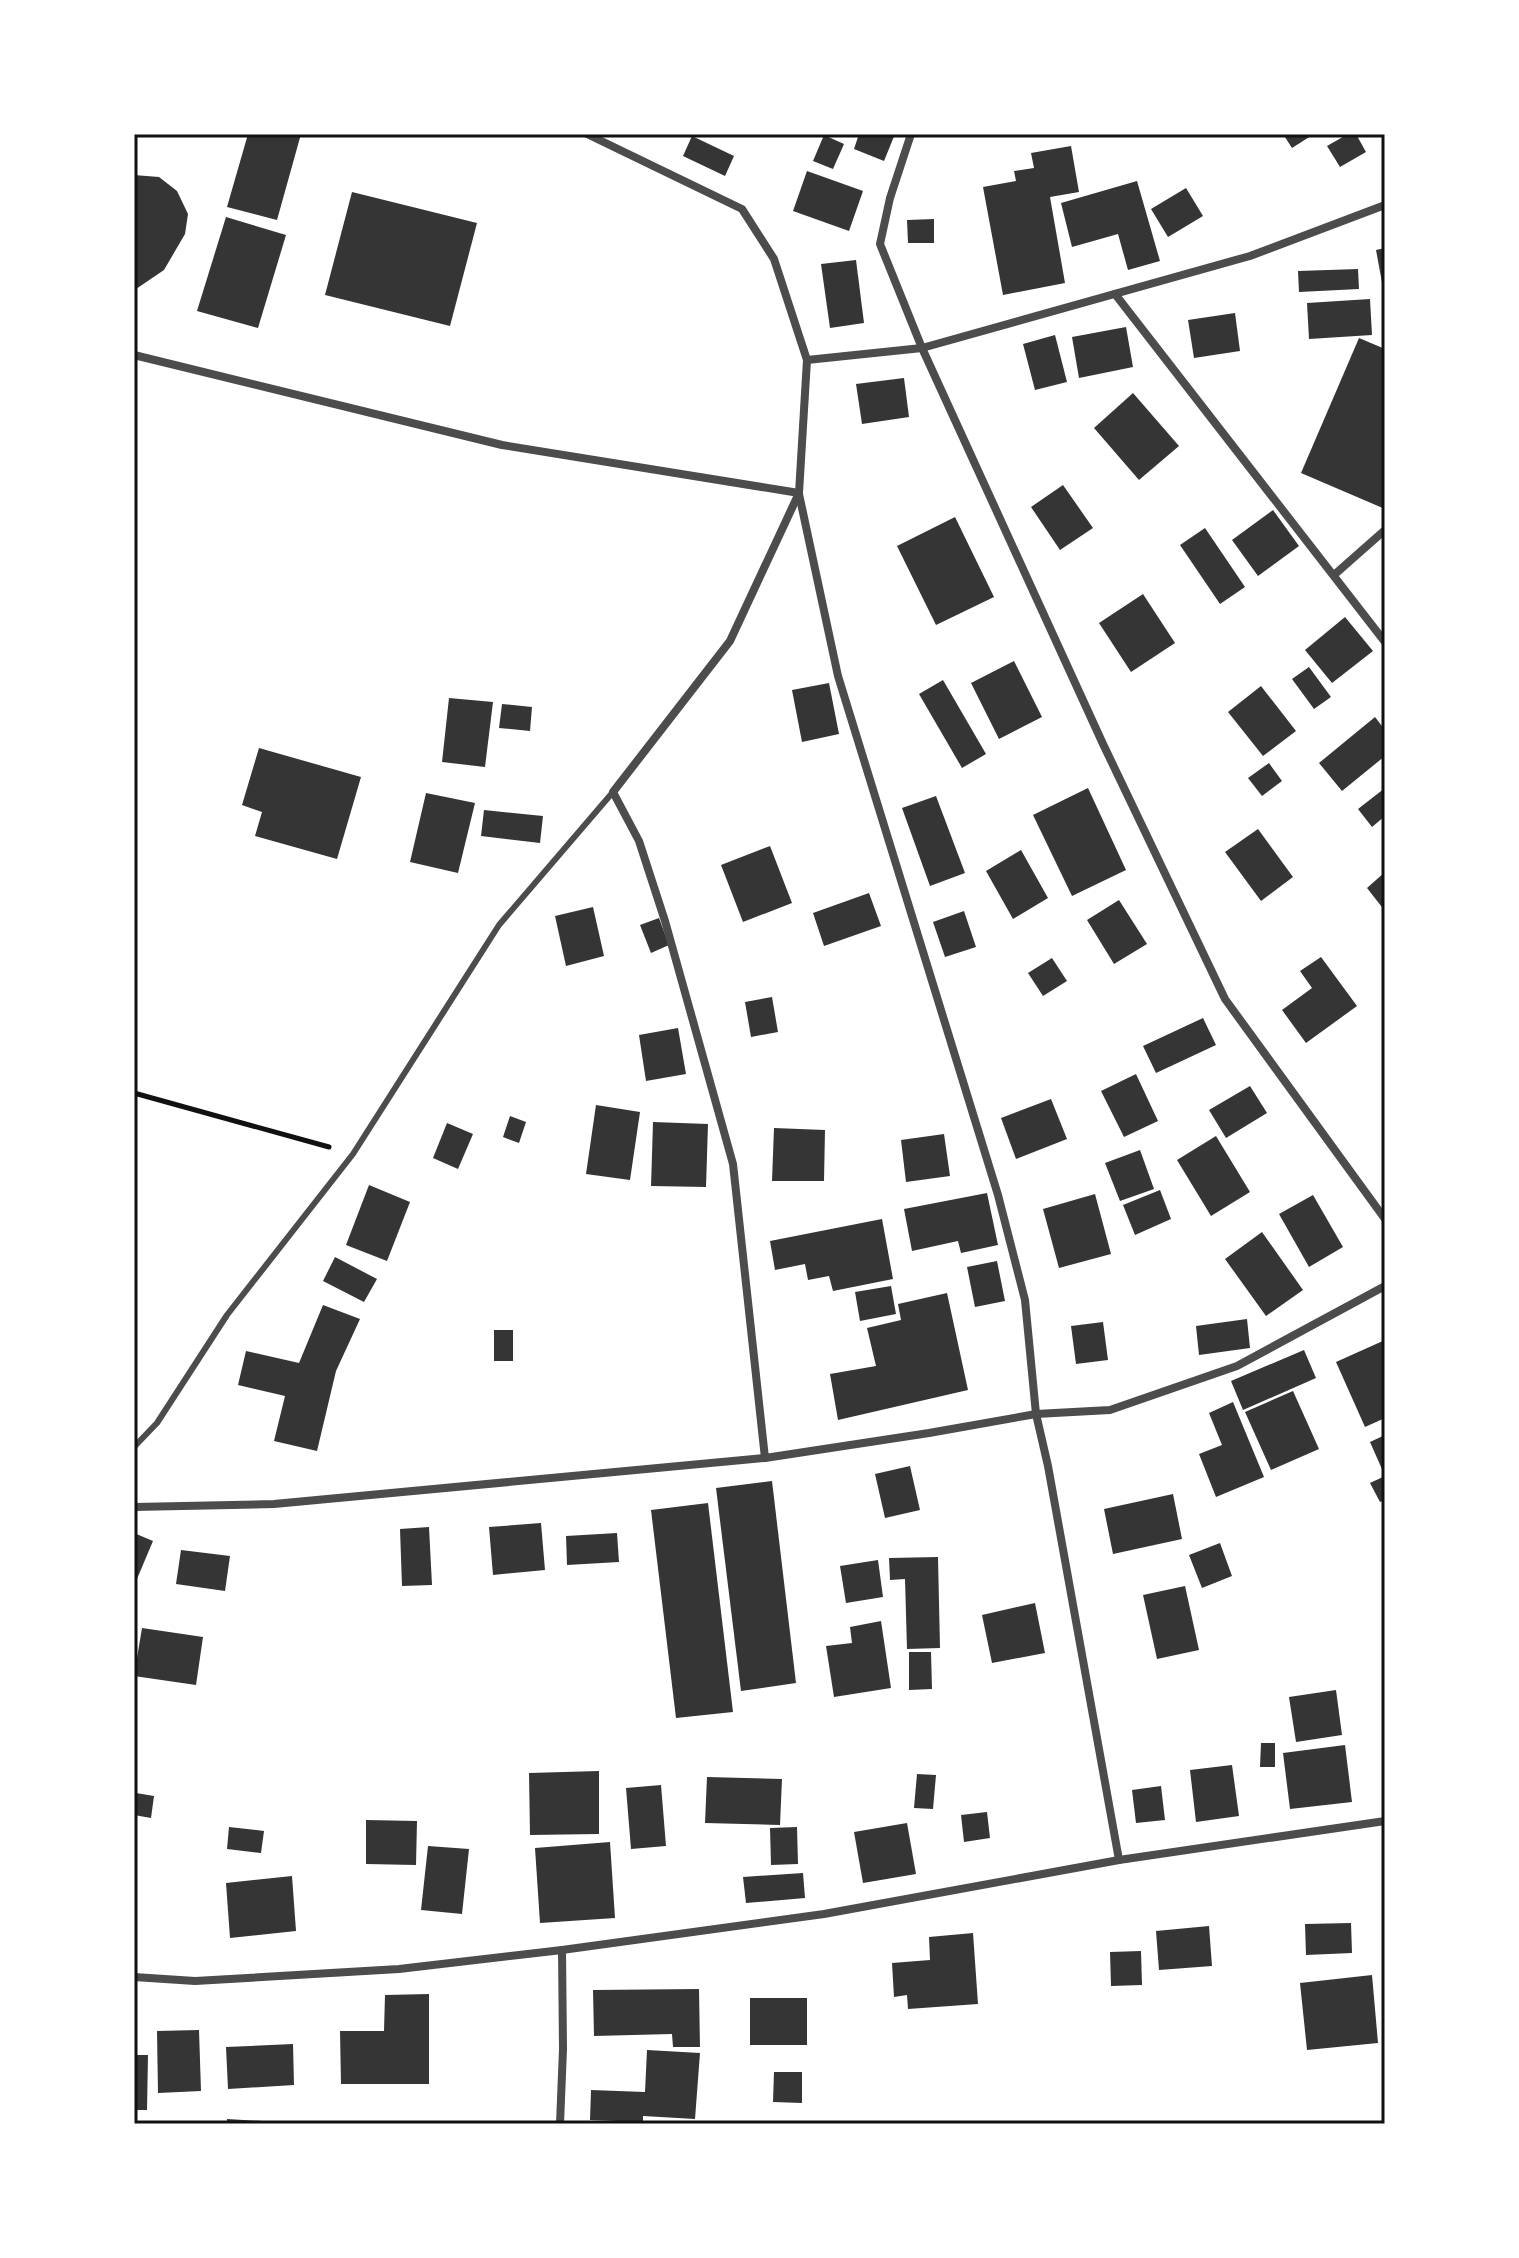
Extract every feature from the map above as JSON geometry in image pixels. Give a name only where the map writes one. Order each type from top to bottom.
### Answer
[{"type":"street","points":[[587,134],[742,209],[774,259],[807,360],[799,493],[838,676],[998,1195],[1025,1300],[1036,1414],[1119,1860]]},
{"type":"street","points":[[911,134],[890,198],[880,244],[922,348],[1103,744],[1225,999],[1385,1219]]},
{"type":"street","points":[[807,360],[922,348],[1250,256],[1385,205]]},
{"type":"street","points":[[1115,294],[1385,642]]},
{"type":"street","points":[[134,355],[502,445],[799,493]]},
{"type":"street","points":[[765,1458],[733,1164],[665,921],[639,841],[613,792],[730,641],[799,493]]},
{"type":"street","points":[[1334,575],[1385,530]]},
{"type":"street","points":[[134,1507],[274,1504],[765,1458],[1036,1414],[1110,1410],[1237,1366],[1385,1286]]},
{"type":"street","points":[[134,1977],[195,1981],[383,1970],[562,1950],[824,1914],[1119,1860],[1385,1821]]},
{"type":"street","points":[[560,2124],[562,1950]]},
{"type":"lane","points":[[134,1447],[157,1423],[227,1315],[353,1154],[499,925],[613,792]]},
{"type":"path","points":[[134,1093],[353,1154]]},
{"type":"building","points":[[248,134],[301,134],[277,220],[227,207]]},
{"type":"building","points":[[859,134],[895,134],[884,161],[854,149]]},
{"type":"building","points":[[1283,134],[1314,134],[1292,148]]},
{"type":"building","points":[[1348,134],[1356,134],[1366,152],[1340,167],[1327,146]]},
{"type":"building","points":[[824,135],[844,144],[833,169],[813,161]]},
{"type":"building","points":[[692,136],[734,156],[725,176],[683,156]]},
{"type":"building","points":[[1071,146],[1079,192],[1050,197],[1065,283],[1003,295],[983,187],[1016,181],[1014,171],[1034,168],[1031,153]]},
{"type":"building","points":[[807,171],[863,191],[849,231],[793,211]]},
{"type":"building","points":[[134,175],[159,177],[177,191],[188,214],[185,234],[164,270],[136,289],[134,289]]},
{"type":"building","points":[[1137,181],[1160,261],[1128,270],[1118,234],[1072,247],[1061,203]]},
{"type":"building","points":[[1186,188],[1203,216],[1168,237],[1151,209]]},
{"type":"building","points":[[352,192],[477,223],[450,326],[325,295]]},
{"type":"building","points":[[226,217],[286,235],[258,328],[197,311]]},
{"type":"building","points":[[934,219],[934,243],[908,243],[907,220]]},
{"type":"building","points":[[1385,248],[1385,288],[1383,288],[1376,250]]},
{"type":"building","points":[[856,260],[864,323],[830,328],[821,264]]},
{"type":"building","points":[[1358,269],[1359,289],[1299,292],[1298,271]]},
{"type":"building","points":[[1370,299],[1372,335],[1309,339],[1307,303]]},
{"type":"building","points":[[1235,313],[1240,351],[1194,358],[1188,320]]},
{"type":"building","points":[[1126,327],[1133,367],[1079,378],[1072,337]]},
{"type":"building","points":[[1055,335],[1067,382],[1035,390],[1023,344]]},
{"type":"building","points":[[1359,338],[1385,349],[1385,509],[1301,473]]},
{"type":"building","points":[[904,378],[909,417],[862,424],[856,384]]},
{"type":"building","points":[[1133,393],[1179,446],[1139,480],[1094,428]]},
{"type":"building","points":[[1063,485],[1093,528],[1060,550],[1031,507]]},
{"type":"building","points":[[1273,510],[1299,546],[1258,576],[1232,540]]},
{"type":"building","points":[[955,517],[994,597],[936,625],[897,546]]},
{"type":"building","points":[[1205,528],[1245,587],[1220,604],[1180,545]]},
{"type":"building","points":[[1143,594],[1175,643],[1131,672],[1099,623]]},
{"type":"building","points":[[1345,617],[1373,651],[1332,683],[1305,650]]},
{"type":"building","points":[[1014,661],[1042,717],[999,739],[971,683]]},
{"type":"building","points":[[1309,667],[1331,697],[1314,709],[1292,679]]},
{"type":"building","points":[[943,680],[986,754],[962,768],[919,694]]},
{"type":"building","points":[[829,683],[839,734],[802,742],[792,690]]},
{"type":"building","points":[[1261,686],[1296,731],[1263,756],[1228,712]]},
{"type":"building","points":[[449,698],[493,702],[485,767],[442,762]]},
{"type":"building","points":[[502,704],[532,707],[530,731],[499,728]]},
{"type":"building","points":[[1375,717],[1385,730],[1385,756],[1342,791],[1319,763]]},
{"type":"building","points":[[259,748],[361,777],[337,859],[255,836],[262,812],[242,805]]},
{"type":"building","points":[[1269,763],[1282,781],[1262,796],[1248,778]]},
{"type":"building","points":[[1088,788],[1126,870],[1072,896],[1033,815]]},
{"type":"building","points":[[1385,788],[1385,816],[1372,827],[1358,809]]},
{"type":"building","points":[[426,793],[475,803],[458,873],[410,862]]},
{"type":"building","points":[[936,796],[965,873],[930,886],[902,808]]},
{"type":"building","points":[[484,810],[543,816],[540,843],[481,836]]},
{"type":"building","points":[[1258,829],[1293,877],[1261,901],[1225,852]]},
{"type":"building","points":[[770,846],[792,903],[743,922],[721,865]]},
{"type":"building","points":[[1021,850],[1048,898],[1013,919],[986,871]]},
{"type":"building","points":[[1385,872],[1385,911],[1367,888]]},
{"type":"building","points":[[869,893],[881,926],[824,946],[813,913]]},
{"type":"building","points":[[1119,900],[1147,944],[1114,964],[1087,920]]},
{"type":"building","points":[[593,907],[604,956],[566,966],[555,916]]},
{"type":"building","points":[[964,911],[976,947],[945,957],[933,922]]},
{"type":"building","points":[[659,918],[669,945],[651,953],[640,925]]},
{"type":"building","points":[[1321,957],[1357,1006],[1306,1043],[1282,1010],[1312,988],[1300,971]]},
{"type":"building","points":[[1052,958],[1067,981],[1043,996],[1028,973]]},
{"type":"building","points":[[772,997],[778,1032],[751,1037],[745,1002]]},
{"type":"building","points":[[1203,1018],[1216,1045],[1156,1073],[1143,1046]]},
{"type":"building","points":[[678,1028],[686,1074],[646,1081],[639,1035]]},
{"type":"building","points":[[1136,1074],[1158,1121],[1124,1137],[1101,1091]]},
{"type":"building","points":[[1250,1086],[1267,1113],[1226,1138],[1209,1110]]},
{"type":"building","points":[[1051,1099],[1067,1139],[1016,1159],[1001,1118]]},
{"type":"building","points":[[596,1105],[640,1112],[630,1180],[586,1174]]},
{"type":"building","points":[[510,1116],[526,1122],[519,1143],[503,1137]]},
{"type":"building","points":[[653,1122],[708,1124],[706,1187],[651,1186]]},
{"type":"building","points":[[447,1123],[473,1134],[458,1169],[433,1158]]},
{"type":"building","points":[[774,1128],[825,1130],[824,1181],[772,1181]]},
{"type":"building","points":[[944,1134],[950,1176],[906,1182],[901,1140]]},
{"type":"building","points":[[1216,1136],[1250,1192],[1211,1216],[1177,1160]]},
{"type":"building","points":[[1140,1150],[1154,1189],[1120,1201],[1105,1163]]},
{"type":"building","points":[[369,1185],[410,1202],[387,1261],[346,1245]]},
{"type":"building","points":[[1160,1190],[1171,1219],[1135,1235],[1123,1205]]},
{"type":"building","points":[[987,1193],[998,1245],[961,1253],[958,1241],[912,1251],[904,1209]]},
{"type":"building","points":[[1095,1194],[1111,1254],[1059,1268],[1043,1209]]},
{"type":"building","points":[[1313,1195],[1343,1247],[1309,1267],[1279,1214]]},
{"type":"building","points":[[882,1219],[893,1279],[833,1291],[829,1276],[808,1280],[805,1264],[775,1270],[770,1241]]},
{"type":"building","points":[[1262,1232],[1303,1290],[1266,1316],[1225,1259]]},
{"type":"building","points":[[335,1257],[377,1279],[364,1302],[323,1281]]},
{"type":"building","points":[[997,1261],[1005,1301],[975,1307],[967,1267]]},
{"type":"building","points":[[891,1286],[896,1314],[860,1321],[855,1292]]},
{"type":"building","points":[[947,1293],[968,1390],[838,1420],[830,1374],[876,1366],[867,1328],[901,1320],[898,1304]]},
{"type":"building","points":[[323,1305],[360,1319],[336,1371],[317,1451],[274,1441],[285,1396],[238,1385],[246,1351],[299,1363]]},
{"type":"building","points":[[1247,1319],[1250,1348],[1199,1355],[1196,1326]]},
{"type":"building","points":[[1103,1322],[1108,1360],[1076,1364],[1071,1326]]},
{"type":"building","points":[[494,1330],[513,1330],[513,1361],[494,1361]]},
{"type":"building","points":[[1385,1340],[1385,1418],[1365,1427],[1336,1362]]},
{"type":"building","points":[[1304,1350],[1316,1378],[1243,1410],[1231,1381]]},
{"type":"building","points":[[1293,1391],[1319,1449],[1271,1470],[1245,1412]]},
{"type":"building","points":[[1233,1402],[1264,1477],[1216,1497],[1199,1454],[1222,1445],[1209,1413]]},
{"type":"building","points":[[1385,1435],[1385,1476],[1370,1442]]},
{"type":"building","points":[[910,1466],[920,1510],[885,1518],[875,1474]]},
{"type":"building","points":[[1385,1476],[1385,1500],[1380,1502],[1370,1483]]},
{"type":"building","points":[[772,1481],[796,1683],[741,1691],[716,1488]]},
{"type":"building","points":[[1173,1494],[1182,1539],[1113,1554],[1104,1509]]},
{"type":"building","points":[[708,1503],[733,1712],[676,1718],[651,1510]]},
{"type":"building","points":[[541,1523],[545,1570],[493,1575],[489,1527]]},
{"type":"building","points":[[429,1527],[432,1585],[402,1586],[400,1529]]},
{"type":"building","points":[[134,1533],[153,1541],[134,1586]]},
{"type":"building","points":[[617,1533],[619,1562],[567,1565],[566,1536]]},
{"type":"building","points":[[1220,1543],[1232,1576],[1202,1588],[1189,1555]]},
{"type":"building","points":[[181,1550],[230,1556],[225,1591],[176,1584]]},
{"type":"building","points":[[938,1557],[940,1648],[907,1649],[905,1579],[890,1580],[889,1558]]},
{"type":"building","points":[[878,1560],[883,1597],[846,1603],[840,1566]]},
{"type":"building","points":[[1185,1586],[1199,1650],[1157,1659],[1143,1595]]},
{"type":"building","points":[[1035,1603],[1045,1653],[992,1663],[982,1615]]},
{"type":"building","points":[[881,1621],[891,1688],[834,1697],[826,1646],[852,1643],[850,1627]]},
{"type":"building","points":[[142,1628],[203,1637],[196,1685],[134,1676]]},
{"type":"building","points":[[909,1652],[931,1652],[932,1689],[909,1690]]},
{"type":"building","points":[[1336,1690],[1342,1735],[1296,1742],[1289,1697]]},
{"type":"building","points":[[1261,1743],[1275,1743],[1275,1767],[1260,1767]]},
{"type":"building","points":[[1345,1745],[1352,1802],[1290,1809],[1283,1753]]},
{"type":"building","points":[[1232,1765],[1239,1816],[1196,1822],[1190,1770]]},
{"type":"building","points":[[599,1771],[599,1834],[530,1835],[529,1773]]},
{"type":"building","points":[[917,1774],[936,1775],[933,1809],[914,1808]]},
{"type":"building","points":[[707,1777],[782,1779],[780,1825],[705,1823]]},
{"type":"building","points":[[661,1785],[666,1846],[631,1849],[626,1788]]},
{"type":"building","points":[[1161,1786],[1165,1820],[1136,1823],[1132,1790]]},
{"type":"building","points":[[136,1793],[154,1796],[151,1818],[134,1815]]},
{"type":"building","points":[[987,1812],[990,1838],[964,1842],[961,1815]]},
{"type":"building","points":[[366,1820],[417,1821],[416,1865],[366,1864]]},
{"type":"building","points":[[907,1823],[916,1874],[863,1883],[854,1832]]},
{"type":"building","points":[[229,1827],[264,1831],[261,1853],[227,1849]]},
{"type":"building","points":[[797,1827],[798,1864],[771,1865],[770,1828]]},
{"type":"building","points":[[610,1842],[615,1918],[540,1923],[535,1848]]},
{"type":"building","points":[[428,1846],[469,1849],[462,1914],[421,1910]]},
{"type":"building","points":[[803,1873],[805,1898],[746,1903],[743,1877]]},
{"type":"building","points":[[292,1876],[296,1931],[230,1938],[226,1883]]},
{"type":"building","points":[[1351,1923],[1352,1953],[1306,1955],[1305,1924]]},
{"type":"building","points":[[1209,1926],[1212,1966],[1159,1970],[1156,1931]]},
{"type":"building","points":[[973,1933],[978,2004],[908,2009],[907,1995],[894,1997],[892,1963],[930,1960],[929,1937]]},
{"type":"building","points":[[1141,1951],[1142,1985],[1111,1986],[1110,1952]]},
{"type":"building","points":[[1372,1975],[1378,2043],[1307,2050],[1300,1983]]},
{"type":"building","points":[[699,1989],[700,2047],[673,2047],[672,2034],[594,2036],[593,1990]]},
{"type":"building","points":[[429,1994],[429,2084],[341,2084],[340,2031],[384,2031],[385,1995]]},
{"type":"building","points":[[750,1998],[807,1998],[807,2045],[750,2045]]},
{"type":"building","points":[[199,2030],[201,2091],[158,2093],[157,2031]]},
{"type":"building","points":[[293,2044],[294,2085],[228,2089],[226,2047]]},
{"type":"building","points":[[647,2050],[700,2053],[695,2119],[643,2116],[643,2122],[590,2120],[591,2090],[645,2092]]},
{"type":"building","points":[[134,2055],[148,2055],[147,2110],[134,2110]]},
{"type":"building","points":[[774,2072],[802,2072],[802,2103],[773,2102]]},
{"type":"building","points":[[227,2119],[280,2122],[280,2124],[227,2124]]}]
